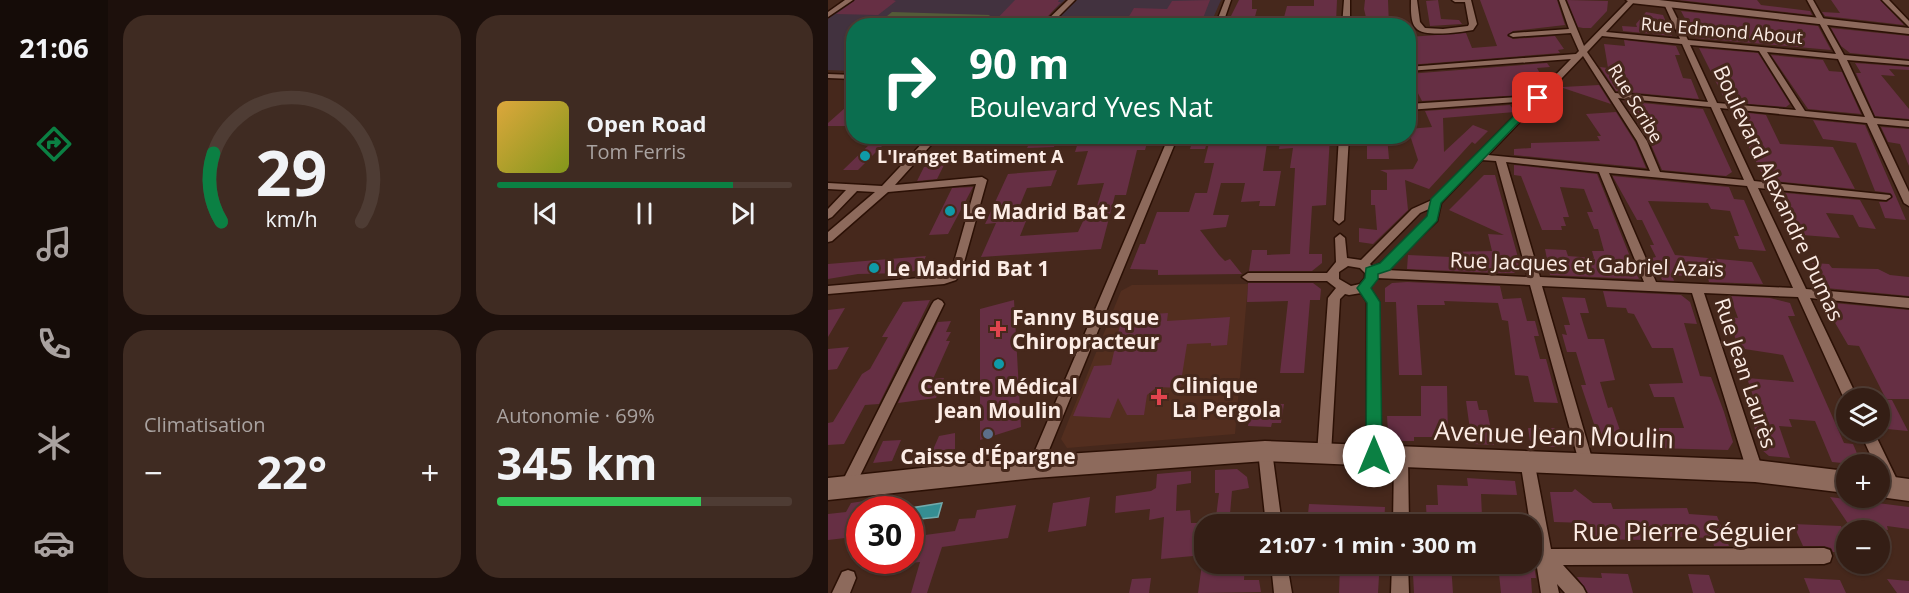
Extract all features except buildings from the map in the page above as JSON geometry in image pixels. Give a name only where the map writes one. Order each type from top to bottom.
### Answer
[{"type":"street","points":[[828,15],[850,0]]},
{"type":"street","points":[[1053,18],[1072,0]]},
{"type":"street","points":[[1221,18],[1227,0]]},
{"type":"street","points":[[1346,18],[1347,0]]},
{"type":"street","points":[[1414,0],[1417,26],[1420,29],[1432,31],[1470,28],[1473,24],[1468,0],[1455,0]]},
{"type":"street","name":"Rue Scribe","points":[[1562,0],[1581,53],[1642,141],[1656,174]]},
{"type":"street","points":[[1436,202],[1433,218],[1385,266],[1369,270],[1342,264],[1336,267],[1332,277],[1336,286],[1349,291],[1364,288],[1369,284],[1369,270],[1416,211],[1436,202],[1632,0],[1668,6],[1909,31]]},
{"type":"street","points":[[1810,0],[1825,23],[1909,203]]},
{"type":"street","points":[[1885,0],[1909,25]]},
{"type":"street","name":"Boulevard Alexandre Dumas","points":[[1668,6],[1846,388]]},
{"type":"street","points":[[1513,35],[1574,31]]},
{"type":"street","name":"Rue Edmond About","points":[[1600,34],[1909,63]]},
{"type":"street","points":[[1762,50],[1802,113]]},
{"type":"street","points":[[1416,68],[1581,53]]},
{"type":"street","points":[[828,76],[846,77]]},
{"type":"street","points":[[1612,95],[1909,124]]},
{"type":"street","points":[[1416,106],[1538,98]]},
{"type":"street","points":[[828,238],[885,189],[927,144]]},
{"type":"street","points":[[1035,467],[1171,144]]},
{"type":"street","points":[[1339,220],[1344,144]]},
{"type":"street","points":[[1480,157],[1886,198]]},
{"type":"street","points":[[1501,160],[1586,462]]},
{"type":"street","points":[[1603,169],[1652,286]]},
{"type":"street","points":[[828,186],[885,189],[982,180],[957,270],[952,277],[944,280],[828,290]]},
{"type":"street","points":[[828,215],[855,187]]},
{"type":"street","points":[[1340,238],[1342,264]]},
{"type":"street","name":"Rue Jacques et Gabriel Azaïs","points":[[1369,270],[1534,282],[1801,293],[1909,303]]},
{"type":"street","points":[[1248,277],[1332,277]]},
{"type":"street","points":[[1364,288],[1373,302],[1374,456]]},
{"type":"street","points":[[1324,454],[1334,298],[1342,289]]},
{"type":"street","name":"Rue Jean Laurès","points":[[1697,289],[1755,471]]},
{"type":"street","points":[[837,488],[938,304]]},
{"type":"street","points":[[1872,442],[1894,488]]},
{"type":"street","points":[[1265,451],[1273,514]]},
{"type":"street","name":"Avenue Jean Moulin","points":[[837,488],[1035,467],[1265,451],[1401,458],[1586,462],[1755,471],[1836,481]]},
{"type":"street","points":[[1401,458],[1401,514]]},
{"type":"street","points":[[1527,460],[1550,593]]},
{"type":"street","name":"Rue Pierre Séguier","points":[[1544,557],[1824,556]]},
{"type":"street","points":[[1544,557],[1577,593]]},
{"type":"street","points":[[1280,574],[1283,593]]},
{"type":"street","points":[[1400,574],[1400,593]]},
{"type":"shaded area","points":[[853,0],[1065,0],[1045,18],[846,18],[846,71],[828,70],[828,18]]},
{"type":"shaded area","points":[[1077,0],[1221,0],[1213,18],[1058,18]]},
{"type":"shaded area","name":"Clinique La Pergola","points":[[1248,284],[1235,434],[1067,448],[1061,439],[1121,291],[1132,285]]},
{"type":"green space","points":[[892,12],[990,15],[987,18],[885,18]]},
{"type":"water","points":[[942,503],[938,517],[924,519],[924,506]]},
{"type":"place","name":"L'Iranget Batiment A","points":[[865,156]]},
{"type":"place","name":"Le Madrid Bat 2","points":[[950,211]]},
{"type":"place","name":"Le Madrid Bat 1","points":[[874,268]]},
{"type":"place","name":"Fanny Busque Chiropracteur","points":[[998,329]]},
{"type":"place","name":"Centre Médical Jean Moulin","points":[[999,364]]},
{"type":"place","name":"Clinique La Pergola","points":[[1159,397]]},
{"type":"place","name":"Caisse d'Épargne","points":[[988,434]]},
{"type":"route","points":[[1374,456],[1373,302],[1364,288],[1369,284],[1371,272],[1385,266],[1433,218],[1436,202],[1538,98]]}]
